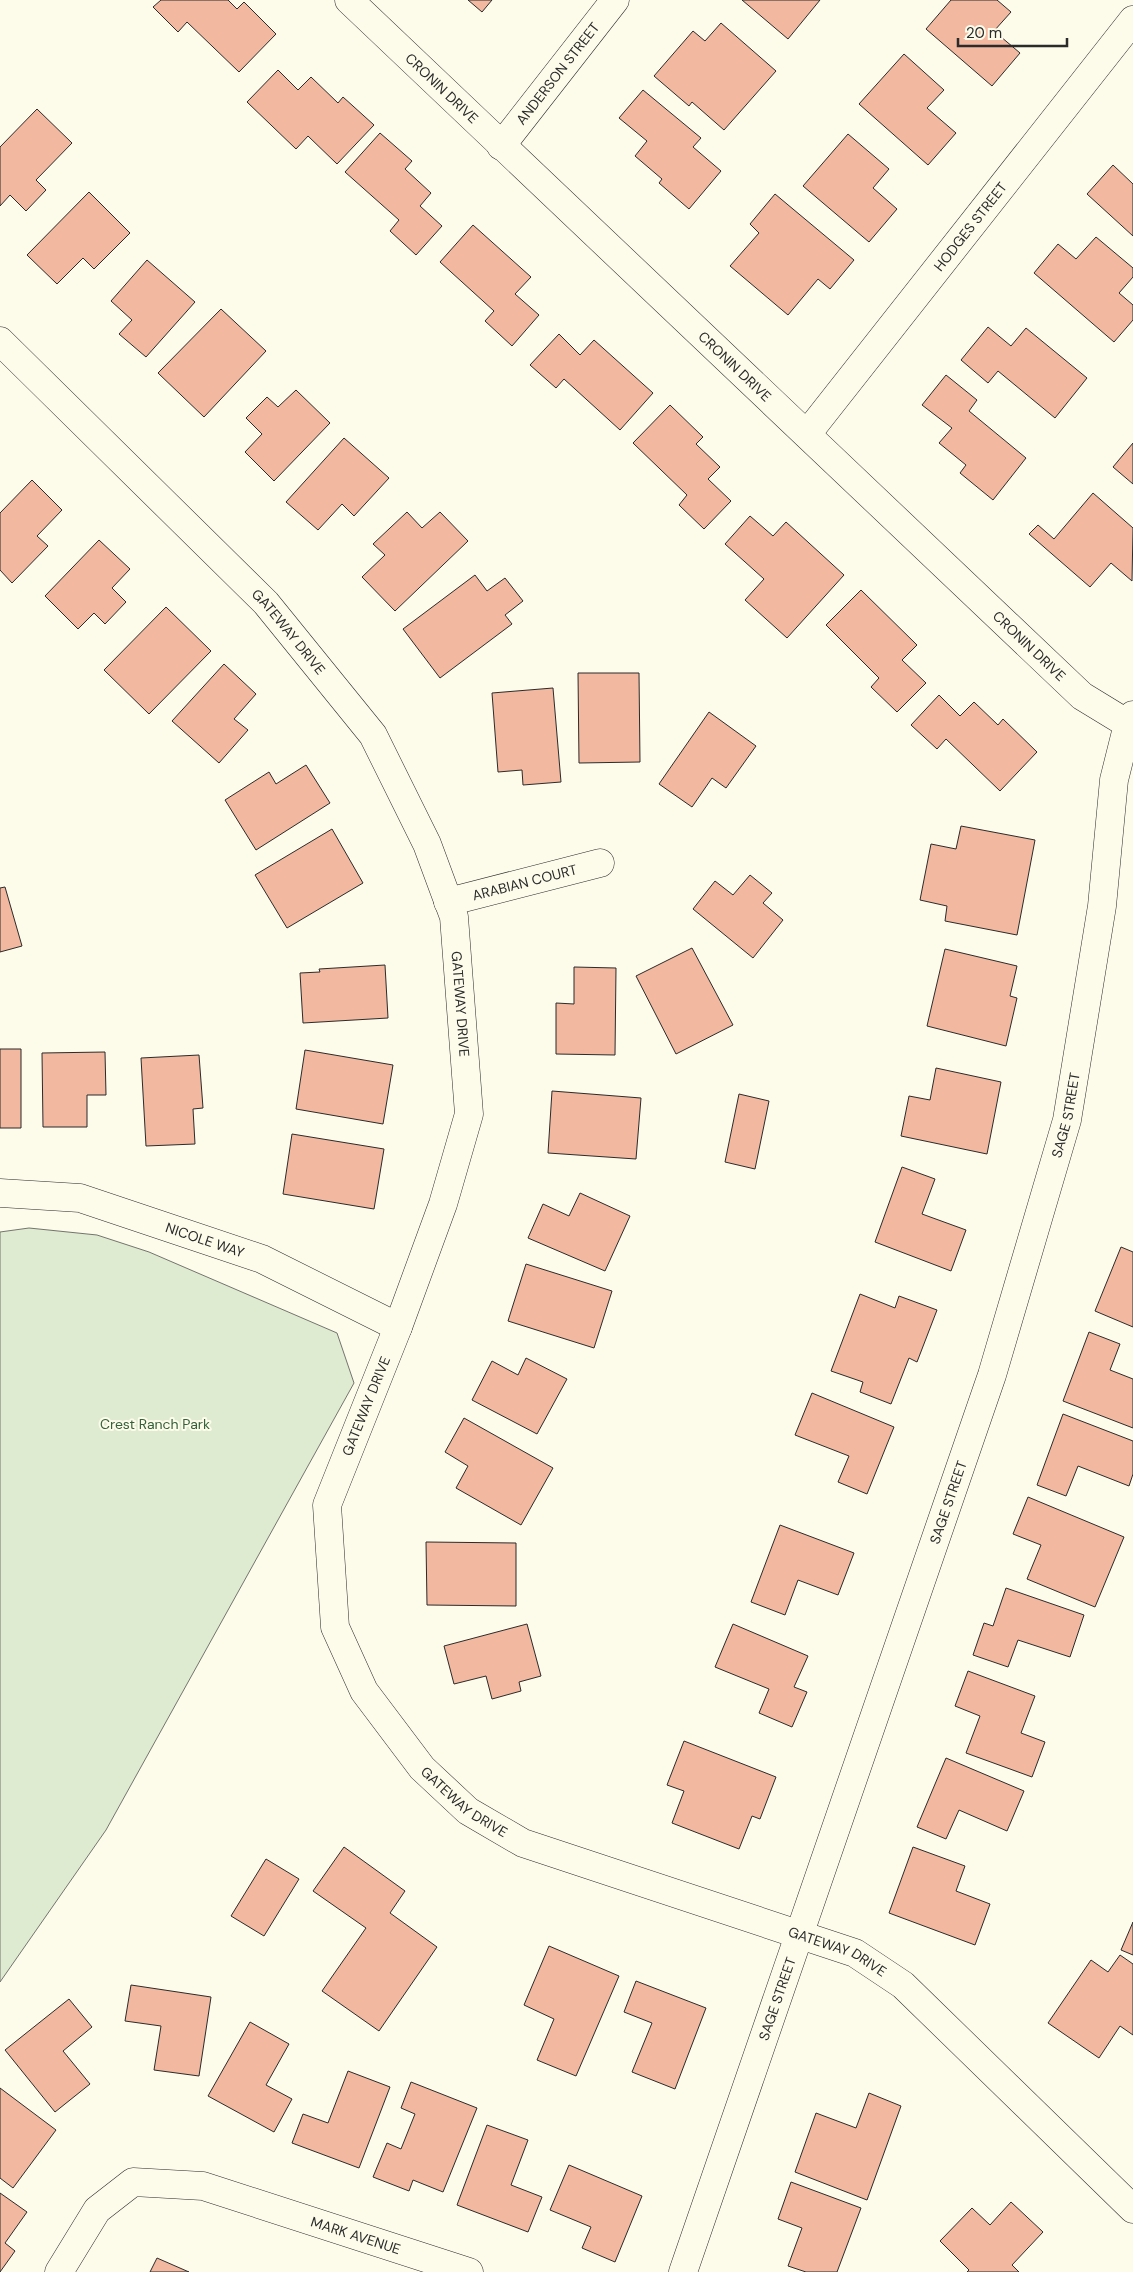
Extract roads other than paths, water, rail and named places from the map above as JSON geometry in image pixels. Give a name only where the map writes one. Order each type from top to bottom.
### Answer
[{"type":"street","name":"CRONIN DRIVE","points":[[349,0],[1082,696],[1130,719]]},
{"type":"street","name":"ANDERSON STREET","points":[[501,146],[615,0]]},
{"type":"street","name":"HODGES STREET","points":[[806,434],[1133,20]]},
{"type":"street","name":"GATEWAY DRIVE","points":[[0,341],[266,603],[373,735],[427,844],[454,917],[469,1114],[443,1204],[398,1327],[327,1505],[335,1627],[364,1691],[422,1768],[468,1811],[523,1843],[855,1953],[903,1985],[1131,2203]]},
{"type":"street","name":"SAGE STREET","points":[[683,2272],[992,1375],[1067,1120],[1102,906],[1114,780],[1130,719]]},
{"type":"street","name":"ARABIAN COURT","points":[[448,902],[600,863]]},
{"type":"street","name":"NICOLE WAY","points":[[0,1193],[80,1198],[90,1201],[262,1259],[398,1327]]},
{"type":"street","name":"MARK AVENUE","points":[[59,2272],[97,2210],[133,2182],[203,2186],[469,2272]]},
{"type":"park label","name":"Crest Ranch Park","points":[[155,1424]]}]
